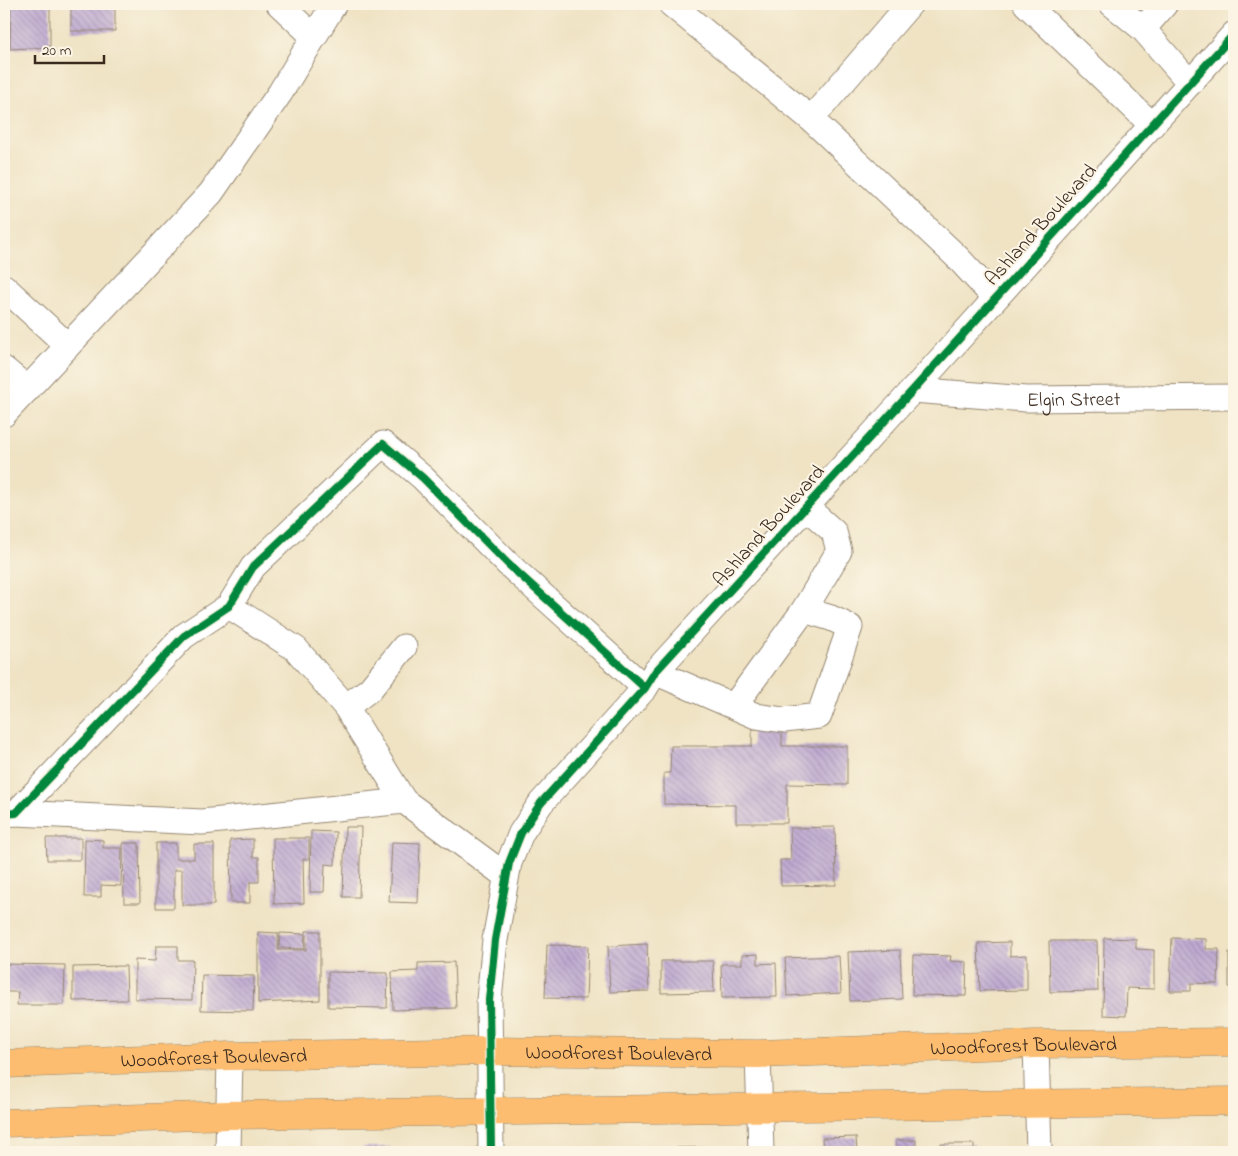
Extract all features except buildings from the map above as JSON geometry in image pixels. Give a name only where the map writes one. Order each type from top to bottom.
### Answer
[{"type":"main road","name":"Woodforest Boulevard","points":[[4,1064],[230,1056],[490,1051],[758,1054],[1036,1044],[1234,1042]]},
{"type":"main road","points":[[4,1123],[227,1115],[490,1110],[760,1108],[1234,1100]]},
{"type":"street","points":[[279,4],[314,37]]},
{"type":"street","points":[[4,414],[211,193],[280,93],[334,4]]},
{"type":"street","points":[[671,4],[811,120],[957,257],[995,298]]},
{"type":"street","points":[[811,120],[910,4]]},
{"type":"street","points":[[1026,4],[1152,125]]},
{"type":"street","points":[[1112,4],[1143,29],[1190,83]]},
{"type":"street","points":[[1143,29],[1165,4]]},
{"type":"street","name":"Ashland Boulevard","points":[[491,1152],[489,1000],[495,940],[506,876],[521,833],[541,803],[650,680],[1234,34]]},
{"type":"street","points":[[4,288],[67,345]]},
{"type":"street","points":[[4,369],[28,389]]},
{"type":"street","name":"Elgin Street","points":[[913,390],[1026,399],[1234,397]]},
{"type":"street","points":[[10,813],[184,636],[229,606],[253,567],[383,444],[423,478],[508,564],[650,680],[734,706],[756,716],[784,720],[819,716],[850,627],[831,618],[804,610]]},
{"type":"street","points":[[734,706],[804,610],[839,550],[834,532],[806,507]]},
{"type":"street","points":[[229,606],[296,649],[346,707],[404,801],[506,876]]},
{"type":"street","points":[[346,707],[370,689],[404,647]]},
{"type":"street","points":[[10,813],[202,822],[404,801]]},
{"type":"street","points":[[1036,1044],[1039,1152]]},
{"type":"street","points":[[758,1054],[761,1152]]},
{"type":"street","points":[[228,1152],[227,1115],[230,1056]]},
{"type":"cycle path","points":[[491,1152],[489,1000],[495,940],[509,863],[521,833],[541,803],[645,688],[655,672],[913,390],[1234,34]]},
{"type":"cycle path","points":[[4,814],[16,813],[184,636],[229,606],[253,567],[383,444],[423,478],[508,564],[645,688]]}]
